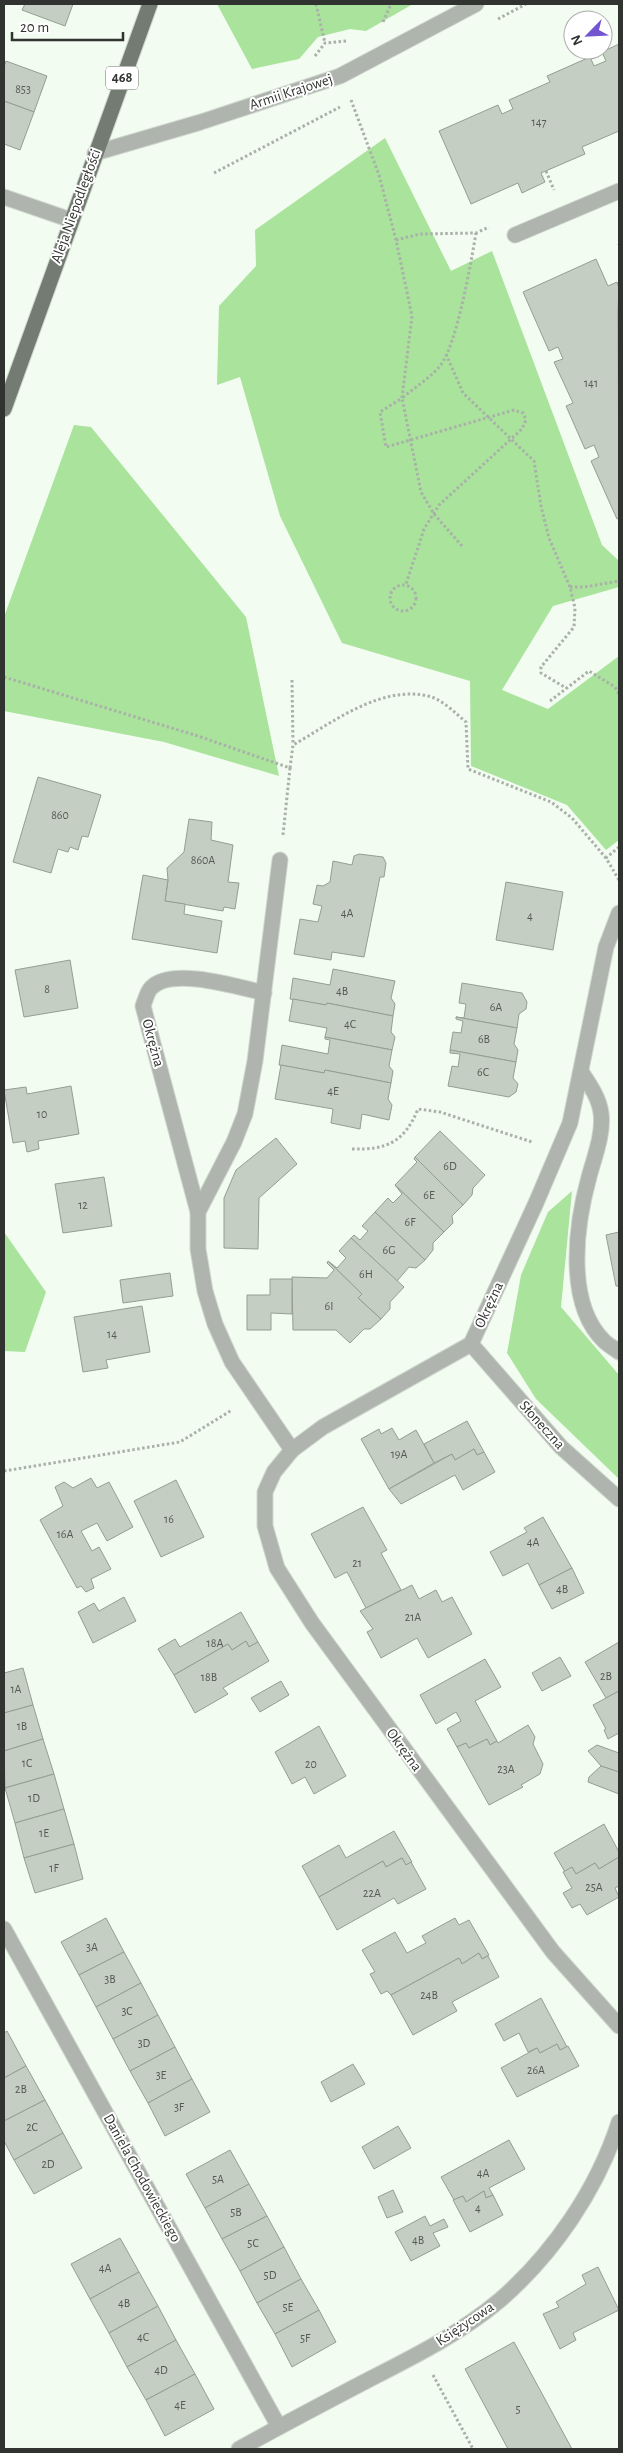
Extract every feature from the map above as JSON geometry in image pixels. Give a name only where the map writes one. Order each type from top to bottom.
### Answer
[{"type":"main road","name":"Aleja Niepodległości","points":[[4,409],[150,4]]},
{"type":"street","name":"Armii Krajowej","points":[[95,153],[202,122],[340,76],[476,4]]},
{"type":"street","points":[[515,235],[619,192]]},
{"type":"street","points":[[4,197],[71,220]]},
{"type":"street","name":"Okrężna","points":[[198,1212],[234,1142],[245,1114],[255,1061],[280,860]]},
{"type":"street","name":"Okrężna","points":[[619,913],[606,947],[582,1073],[570,1123],[536,1203],[470,1344],[323,1427],[292,1450],[274,1472],[265,1492],[265,1526],[277,1568],[312,1623],[548,1944],[619,2026]]},
{"type":"street","name":"Okrężna","points":[[264,993],[191,977],[163,982],[150,989],[143,1006],[198,1212],[198,1249],[202,1277],[215,1324],[232,1362],[292,1450]]},
{"type":"street","points":[[582,1073],[593,1089],[601,1114],[600,1130],[584,1197],[577,1245],[579,1288],[589,1320],[604,1340],[619,1352]]},
{"type":"street","name":"Słoneczna","points":[[470,1344],[561,1447],[619,1499]]},
{"type":"street","name":"Daniela Chodowieckiego","points":[[4,1929],[279,2427]]},
{"type":"street","name":"Księżycowa","points":[[239,2449],[445,2340],[500,2300],[545,2254],[581,2204],[612,2146],[619,2122]]},
{"type":"path","points":[[316,4],[325,43]]},
{"type":"path","points":[[351,101],[379,175],[396,240],[412,316],[402,398],[421,492],[434,514],[462,546]]},
{"type":"path","points":[[546,171],[557,198]]},
{"type":"path","points":[[396,240],[420,234],[476,233],[468,276],[450,346],[441,365],[402,398],[380,412],[386,447],[514,410],[524,413],[526,420],[522,429],[512,439],[439,505],[424,529],[406,584]]},
{"type":"path","points":[[446,354],[463,393],[534,461],[541,506],[549,538],[570,587],[575,608],[574,627],[541,668],[541,673],[566,688]]},
{"type":"path","points":[[570,587],[619,581]]},
{"type":"path","points":[[406,584],[414,590],[416,599],[412,608],[402,612],[393,607],[389,597],[395,587],[406,584]]},
{"type":"path","points":[[550,701],[589,671],[615,687],[619,694]]},
{"type":"path","points":[[4,677],[198,736],[290,768]]},
{"type":"path","points":[[280,860],[293,745],[292,680]]},
{"type":"path","points":[[293,745],[363,706],[400,693],[430,696],[466,722],[468,769],[550,802],[572,818],[606,858],[619,880]]},
{"type":"path","points":[[606,858],[619,847]]},
{"type":"path","points":[[352,1149],[374,1150],[387,1147],[412,1124],[418,1109],[440,1112],[538,1144]]},
{"type":"path","points":[[4,1471],[180,1442],[255,1396]]},
{"type":"path","points":[[421,2353],[473,2449]]},
{"type":"green space","points":[[217,4],[413,4],[366,31],[350,29],[318,37],[299,59],[252,69]]},
{"type":"green space","points":[[385,138],[451,271],[492,251],[602,545],[619,561],[619,587],[553,606],[502,690],[548,709],[619,656],[619,840],[606,850],[567,805],[471,766],[470,681],[342,643],[280,516],[240,377],[217,385],[219,306],[256,266],[255,230]]},
{"type":"green space","points":[[74,425],[91,427],[246,617],[279,776],[164,742],[4,711],[4,617]]},
{"type":"green space","points":[[572,1191],[561,1307],[619,1375],[619,1479],[536,1399],[507,1353],[521,1275],[548,1212]]},
{"type":"green space","points":[[4,1232],[46,1292],[25,1352],[4,1351]]},
{"type":"building","points":[[25,4],[73,4],[65,26],[22,10]]},
{"type":"building","points":[[619,44],[619,131],[582,147],[585,154],[541,173],[545,182],[522,193],[518,183],[471,204],[439,131],[498,105],[502,114],[513,109],[509,100],[550,82],[547,76],[583,60],[591,60],[594,66],[606,60],[613,60],[613,47]]},
{"type":"building","points":[[6,61],[47,76],[34,112],[4,101],[4,67]]},
{"type":"building","points":[[4,101],[34,112],[20,150],[4,144]]},
{"type":"building","points":[[596,259],[608,286],[617,282],[619,288],[619,518],[617,519],[591,461],[599,457],[594,445],[585,449],[566,406],[573,403],[554,362],[563,359],[558,347],[549,351],[523,292]]},
{"type":"building","points":[[38,777],[101,795],[88,837],[82,836],[78,850],[70,847],[68,852],[58,849],[51,873],[13,862]]},
{"type":"building","points":[[189,819],[212,822],[211,840],[233,845],[228,882],[239,883],[235,909],[224,907],[223,911],[165,901],[168,880],[167,868],[184,852]]},
{"type":"building","points":[[359,854],[383,857],[386,863],[384,877],[380,877],[364,957],[332,952],[331,960],[294,954],[300,919],[318,922],[322,906],[313,904],[317,885],[323,886],[330,882],[333,861],[352,865],[354,856]]},
{"type":"building","points":[[143,875],[168,880],[165,901],[185,904],[184,914],[222,921],[217,953],[132,939]]},
{"type":"building","points":[[506,882],[563,892],[553,950],[496,940]]},
{"type":"building","points":[[70,960],[78,1008],[24,1017],[15,970]]},
{"type":"building","points":[[333,969],[395,981],[391,998],[395,1004],[393,1016],[327,1003],[326,1005],[290,999],[293,978],[330,985]]},
{"type":"building","points":[[462,983],[522,993],[527,1002],[526,1009],[519,1014],[517,1028],[456,1017],[464,1018],[466,1004],[459,1003]]},
{"type":"building","points":[[293,999],[326,1005],[327,1003],[393,1016],[391,1032],[395,1037],[392,1050],[325,1037],[327,1028],[289,1021]]},
{"type":"building","points":[[456,1017],[517,1028],[514,1044],[518,1050],[516,1062],[450,1050],[453,1032],[461,1033],[463,1021],[456,1019]]},
{"type":"building","points":[[325,1037],[392,1050],[389,1066],[393,1071],[391,1083],[325,1070],[324,1073],[279,1065],[282,1045],[328,1054],[330,1040],[325,1039]]},
{"type":"building","points":[[450,1050],[516,1062],[513,1078],[518,1084],[516,1092],[509,1097],[448,1086],[452,1066],[458,1067],[460,1054],[450,1053]]},
{"type":"building","points":[[281,1065],[324,1073],[325,1070],[391,1083],[388,1099],[392,1105],[389,1120],[362,1114],[360,1129],[331,1123],[333,1109],[275,1099]]},
{"type":"building","points":[[71,1086],[79,1134],[38,1141],[39,1149],[27,1152],[25,1141],[13,1143],[4,1090],[26,1087],[27,1094]]},
{"type":"building","points":[[440,1131],[485,1175],[473,1188],[472,1195],[463,1205],[415,1157]]},
{"type":"building","points":[[276,1138],[297,1164],[259,1198],[258,1249],[224,1248],[224,1198],[236,1170]]},
{"type":"building","points":[[415,1157],[463,1205],[452,1216],[453,1223],[444,1232],[395,1185],[417,1162],[414,1159]]},
{"type":"building","points":[[104,1177],[112,1226],[63,1233],[55,1184]]},
{"type":"building","points":[[395,1185],[444,1232],[433,1243],[433,1250],[425,1260],[375,1212],[388,1198],[393,1203],[402,1194]]},
{"type":"building","points":[[375,1212],[425,1260],[416,1268],[409,1267],[397,1281],[351,1238],[354,1235],[360,1240],[368,1231],[362,1226]]},
{"type":"building","points":[[619,1232],[619,1286],[616,1286],[606,1235]]},
{"type":"building","points":[[351,1238],[404,1287],[390,1302],[390,1309],[381,1319],[358,1298],[362,1294],[328,1261],[337,1268],[346,1258],[339,1251]]},
{"type":"building","points":[[328,1261],[362,1294],[358,1298],[381,1319],[370,1329],[364,1329],[350,1343],[336,1330],[293,1330],[292,1277],[327,1278],[334,1270],[327,1263]]},
{"type":"building","points":[[170,1273],[173,1296],[123,1303],[120,1280]]},
{"type":"building","points":[[270,1279],[292,1279],[292,1314],[271,1313],[271,1330],[247,1330],[247,1295],[270,1295]]},
{"type":"building","points":[[142,1306],[150,1352],[106,1360],[108,1368],[83,1372],[74,1317]]},
{"type":"building","points":[[467,1421],[484,1452],[477,1455],[474,1449],[455,1460],[452,1454],[434,1463],[424,1444]]},
{"type":"building","points":[[392,1428],[399,1440],[416,1430],[434,1463],[389,1489],[361,1439],[379,1429],[381,1434]]},
{"type":"building","points":[[474,1449],[477,1455],[484,1452],[495,1472],[463,1490],[455,1475],[401,1504],[389,1489],[452,1454],[455,1460]]},
{"type":"building","points":[[91,1478],[97,1488],[109,1482],[133,1527],[107,1541],[97,1523],[81,1531],[92,1551],[99,1547],[111,1569],[91,1579],[94,1588],[86,1592],[81,1586],[77,1588],[40,1520],[63,1506],[55,1487],[64,1482],[73,1488]]},
{"type":"building","points":[[176,1480],[204,1537],[161,1557],[134,1501]]},
{"type":"building","points":[[363,1507],[387,1550],[381,1553],[401,1590],[366,1608],[347,1572],[335,1578],[311,1534]]},
{"type":"building","points":[[543,1517],[572,1568],[539,1585],[528,1563],[503,1576],[490,1552],[527,1532],[524,1528]]},
{"type":"building","points":[[572,1568],[584,1593],[552,1609],[539,1585]]},
{"type":"building","points":[[412,1585],[419,1599],[436,1590],[442,1602],[452,1597],[472,1634],[428,1658],[417,1638],[381,1658],[367,1632],[373,1629],[360,1611]]},
{"type":"building","points":[[124,1597],[136,1621],[93,1643],[78,1612],[94,1603],[99,1611]]},
{"type":"building","points":[[241,1612],[258,1642],[249,1647],[246,1641],[232,1650],[228,1644],[174,1675],[158,1649],[175,1639],[180,1647]]},
{"type":"building","points":[[246,1641],[249,1647],[258,1642],[269,1661],[223,1688],[228,1694],[195,1713],[174,1675],[228,1644],[232,1650]]},
{"type":"building","points":[[619,1642],[619,1691],[606,1698],[585,1662]]},
{"type":"building","points":[[560,1657],[571,1676],[542,1691],[532,1673]]},
{"type":"building","points":[[485,1659],[501,1687],[475,1701],[497,1741],[490,1745],[487,1739],[469,1748],[466,1743],[457,1747],[447,1729],[461,1721],[456,1712],[436,1724],[420,1695]]},
{"type":"building","points":[[23,1668],[33,1705],[4,1713],[4,1673]]},
{"type":"building","points":[[281,1681],[289,1695],[260,1712],[251,1698]]},
{"type":"building","points":[[619,1691],[619,1733],[608,1739],[604,1730],[606,1729],[593,1705]]},
{"type":"building","points":[[33,1705],[43,1739],[4,1751],[4,1713]]},
{"type":"building","points":[[528,1725],[535,1737],[533,1744],[543,1764],[540,1774],[521,1785],[523,1787],[489,1805],[457,1747],[466,1743],[469,1748],[487,1739],[490,1745],[497,1741],[498,1743]]},
{"type":"building","points":[[319,1726],[346,1776],[314,1794],[305,1777],[292,1784],[275,1752]]},
{"type":"building","points":[[43,1739],[54,1774],[5,1788],[4,1751]]},
{"type":"building","points":[[597,1745],[619,1753],[619,1772],[601,1766],[588,1751]]},
{"type":"building","points":[[601,1766],[619,1772],[619,1794],[588,1782],[589,1777]]},
{"type":"building","points":[[54,1774],[64,1809],[15,1823],[5,1788]]},
{"type":"building","points":[[64,1809],[74,1844],[24,1858],[15,1823]]},
{"type":"building","points":[[604,1824],[619,1852],[619,1857],[599,1869],[595,1863],[576,1874],[572,1867],[565,1872],[554,1853]]},
{"type":"building","points":[[394,1831],[412,1862],[406,1865],[402,1858],[386,1867],[383,1861],[319,1897],[302,1866],[339,1845],[346,1858]]},
{"type":"building","points":[[74,1844],[83,1879],[35,1893],[24,1858]]},
{"type":"building","points":[[619,1857],[619,1886],[615,1888],[619,1897],[587,1915],[580,1904],[572,1908],[563,1893],[572,1888],[563,1872],[572,1867],[576,1874],[595,1863],[599,1869]]},
{"type":"building","points":[[402,1858],[406,1865],[411,1862],[426,1889],[398,1904],[394,1898],[337,1930],[319,1897],[383,1861],[386,1867]]},
{"type":"building","points":[[106,1918],[124,1952],[79,1975],[61,1942]]},
{"type":"building","points":[[455,1918],[459,1925],[469,1920],[489,1955],[482,1959],[479,1953],[462,1964],[459,1958],[391,1995],[387,1991],[381,1994],[370,1974],[375,1972],[362,1950],[395,1932],[407,1953],[426,1943],[422,1936]]},
{"type":"building","points":[[124,1952],[141,1983],[96,2007],[79,1975]]},
{"type":"building","points":[[479,1953],[482,1959],[488,1956],[499,1977],[452,2002],[457,2011],[413,2035],[391,1995],[459,1958],[462,1964]]},
{"type":"building","points":[[141,1983],[158,2015],[113,2039],[96,2007]]},
{"type":"building","points":[[541,1998],[567,2047],[560,2050],[557,2044],[540,2053],[537,2048],[528,2052],[519,2033],[504,2041],[495,2024]]},
{"type":"building","points":[[158,2015],[175,2047],[130,2071],[113,2039]]},
{"type":"building","points":[[7,2031],[26,2066],[4,2078],[4,2033]]},
{"type":"building","points":[[557,2044],[560,2050],[568,2046],[579,2066],[517,2097],[501,2068],[537,2048],[540,2053]]},
{"type":"building","points":[[175,2047],[192,2079],[148,2103],[130,2071]]},
{"type":"building","points":[[353,2064],[365,2084],[331,2102],[321,2082]]},
{"type":"building","points":[[26,2066],[45,2100],[4,2121],[4,2078]]},
{"type":"building","points":[[192,2079],[210,2112],[165,2136],[148,2103]]},
{"type":"building","points":[[45,2100],[63,2133],[14,2160],[4,2141],[4,2121]]},
{"type":"building","points":[[398,2126],[411,2148],[374,2169],[362,2147]]},
{"type":"building","points":[[63,2133],[82,2168],[34,2194],[14,2160]]},
{"type":"building","points":[[509,2140],[525,2169],[489,2188],[493,2195],[486,2198],[484,2191],[466,2202],[463,2196],[454,2200],[441,2177]]},
{"type":"building","points":[[230,2150],[249,2184],[205,2208],[186,2174]]},
{"type":"building","points":[[249,2184],[267,2216],[222,2239],[205,2208]]},
{"type":"building","points":[[393,2190],[403,2212],[387,2218],[378,2197]]},
{"type":"building","points":[[484,2191],[486,2198],[493,2195],[503,2215],[470,2232],[453,2200],[463,2196],[466,2202]]},
{"type":"building","points":[[267,2216],[284,2247],[240,2271],[222,2239]]},
{"type":"building","points":[[425,2216],[430,2226],[444,2219],[448,2227],[433,2233],[440,2246],[411,2261],[395,2232]]},
{"type":"building","points":[[120,2238],[139,2272],[90,2299],[71,2264]]},
{"type":"building","points":[[284,2247],[301,2279],[257,2303],[240,2271]]},
{"type":"building","points":[[598,2267],[619,2310],[573,2333],[576,2340],[560,2349],[543,2314],[559,2307],[556,2302],[586,2284],[582,2275]]},
{"type":"building","points":[[139,2272],[158,2306],[109,2333],[90,2299]]},
{"type":"building","points":[[301,2279],[319,2310],[275,2334],[257,2303]]},
{"type":"building","points":[[158,2306],[176,2340],[127,2367],[109,2333]]},
{"type":"building","points":[[319,2310],[336,2342],[292,2367],[275,2334]]},
{"type":"building","points":[[176,2340],[195,2374],[146,2400],[127,2367]]},
{"type":"building","points":[[514,2342],[572,2449],[508,2449],[465,2369]]},
{"type":"building","points":[[195,2374],[214,2409],[165,2436],[146,2400]]}]
